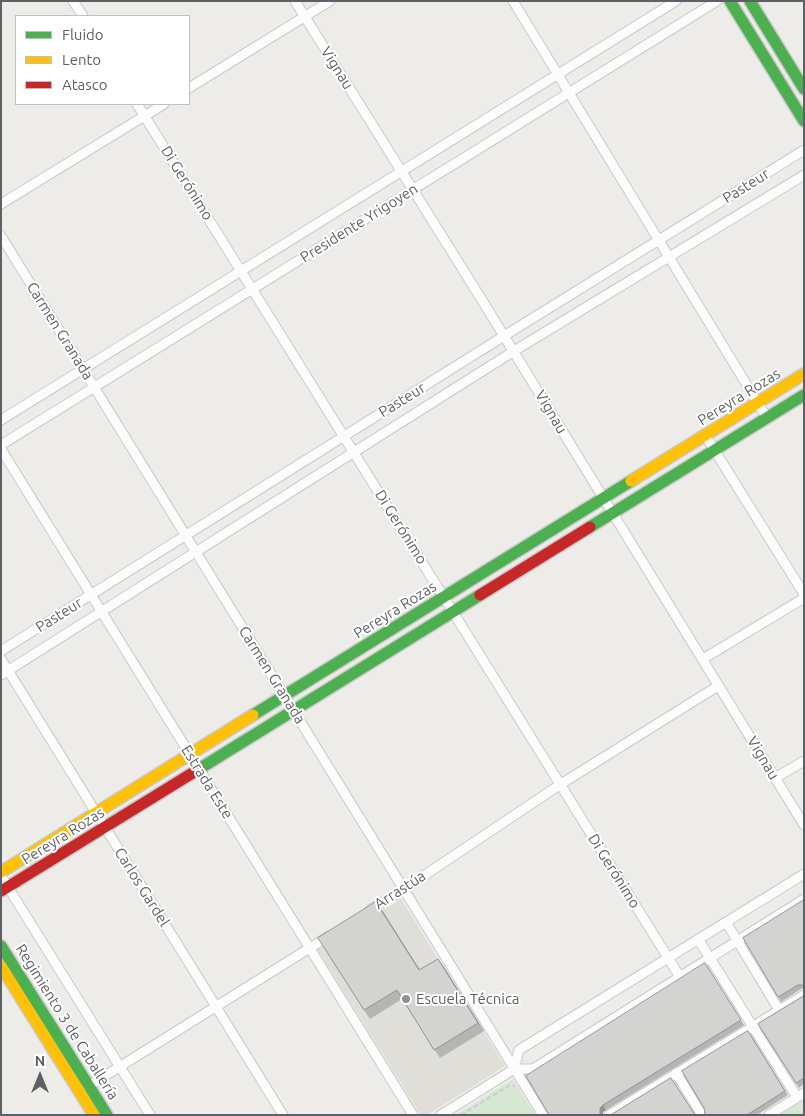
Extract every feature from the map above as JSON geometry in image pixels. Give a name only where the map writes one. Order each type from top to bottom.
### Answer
[{"type":"street","points":[[73,1],[82,15]]},
{"type":"street","name":"Vignau","points":[[295,1],[514,351],[804,825]]},
{"type":"street","points":[[190,87],[330,1]]},
{"type":"street","points":[[513,1],[767,418]]},
{"type":"street","name":"Presidente Yrigoyen","points":[[1,420],[676,1]]},
{"type":"street","name":"Presidente Yrigoyen","points":[[1,445],[717,1]]},
{"type":"street","points":[[730,1],[804,121]]},
{"type":"street","points":[[750,1],[804,89]]},
{"type":"street","name":"Di Gerónimo","points":[[138,105],[680,977]]},
{"type":"street","points":[[1,204],[162,105]]},
{"type":"street","name":"Pasteur","points":[[1,651],[804,150]]},
{"type":"street","name":"Pasteur","points":[[5,672],[514,351],[804,175]]},
{"type":"street","name":"Carmen Granada","points":[[1,236],[543,1115]]},
{"type":"street","name":"Pereyra Rozas","points":[[1,874],[804,374]]},
{"type":"street","name":"Pereyra Rozas","points":[[5,889],[804,395]]},
{"type":"street","points":[[705,435],[804,594]]},
{"type":"street","name":"Estrada Este","points":[[1,449],[413,1115]]},
{"type":"street","points":[[702,660],[804,598]]},
{"type":"street","name":"Carlos Gardel","points":[[1,658],[5,672],[97,813],[283,1115]]},
{"type":"street","name":"Arrastúa","points":[[365,913],[561,784],[718,686]]},
{"type":"street","points":[[775,778],[804,760]]},
{"type":"street","points":[[1,874],[5,889],[150,1115]]},
{"type":"street","points":[[514,1069],[519,1050],[804,874]]},
{"type":"street","points":[[441,1115],[514,1069],[533,1069],[804,899]]},
{"type":"street","points":[[726,922],[780,1010]]},
{"type":"street","points":[[85,1089],[333,933]]},
{"type":"street","points":[[698,939],[752,1026],[800,1095],[769,1115]]},
{"type":"street","name":"Regimiento 3 de Caballería","points":[[1,946],[85,1089],[94,1115]]},
{"type":"street","name":"Regimiento 3 de Caballería","points":[[1,966],[85,1089],[107,1115]]},
{"type":"street","points":[[609,1115],[804,995]]},
{"type":"street","points":[[676,1074],[702,1115]]},
{"type":"path","points":[[461,1115],[510,1084],[515,1086]]},
{"type":"shaded area","name":"Escuela Técnica","points":[[401,899],[505,1066],[427,1115],[421,1115],[318,950]]},
{"type":"green space","points":[[513,1079],[535,1115],[456,1115]]},
{"type":"green space","points":[[804,1097],[804,1115],[775,1115]]},
{"type":"building","points":[[804,900],[804,985],[798,985],[778,997],[743,938]]},
{"type":"building","points":[[376,902],[419,970],[438,959],[478,1023],[434,1050],[397,990],[364,1010],[318,938]]},
{"type":"building","points":[[705,963],[741,1020],[603,1105],[600,1108],[600,1114],[602,1115],[549,1115],[526,1076]]},
{"type":"building","points":[[804,996],[804,1078],[796,1083],[758,1024]]},
{"type":"building","points":[[748,1031],[785,1091],[747,1115],[703,1115],[705,1113],[704,1108],[682,1071]]},
{"type":"building","points":[[671,1078],[695,1115],[611,1115]]},
{"type":"traffic: fast","points":[[730,1],[804,121]]},
{"type":"traffic: fast","points":[[750,1],[804,89]]},
{"type":"traffic: fast","points":[[590,527],[804,395]]},
{"type":"traffic: fast","points":[[253,715],[631,481]]},
{"type":"traffic: fast","points":[[199,769],[480,595]]},
{"type":"traffic: fast","points":[[1,946],[107,1115]]},
{"type":"traffic: slow","points":[[631,481],[804,374]]},
{"type":"traffic: slow","points":[[1,872],[253,715]]},
{"type":"traffic: slow","points":[[1,966],[94,1115]]},
{"type":"traffic: jam","points":[[480,595],[590,527]]},
{"type":"traffic: jam","points":[[1,891],[199,769]]},
{"type":"place","name":"Escuela Técnica","points":[[406,999]]}]
